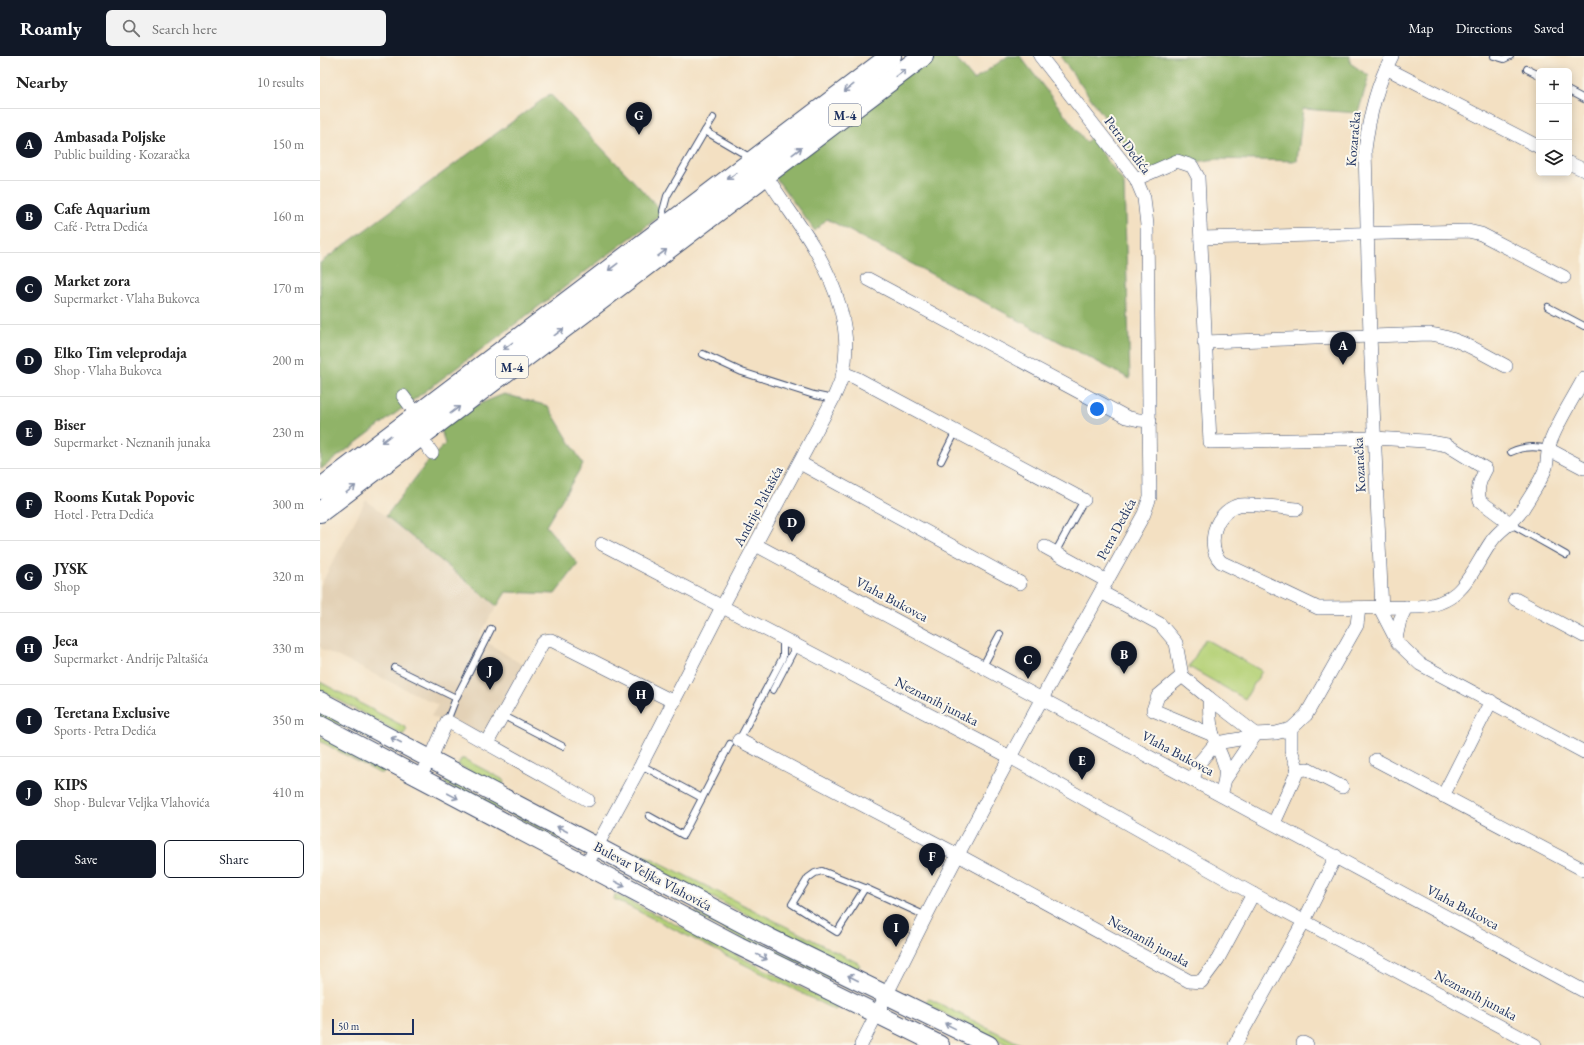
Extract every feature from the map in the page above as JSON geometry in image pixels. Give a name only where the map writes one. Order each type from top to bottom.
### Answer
[{"type":"main road","name":"M-4","points":[[320,512],[420,436],[760,167],[891,56]]},
{"type":"main road","name":"M-4","points":[[320,489],[666,226],[760,167],[923,56]]},
{"type":"main road","name":"Bulevar Veljka Vlahovića","points":[[320,701],[431,758],[768,937],[989,1045]]},
{"type":"main road","name":"Bulevar Veljka Vlahovića","points":[[320,725],[739,946],[940,1045]]},
{"type":"street","name":"Petra Dedića","points":[[861,1045],[888,996],[926,916],[958,855],[1149,502],[1151,480],[1147,225],[1144,198],[1136,178],[1040,56]]},
{"type":"street","name":"Kozaračka","points":[[1536,145],[1389,62],[1379,82],[1368,122],[1365,150],[1366,233],[1381,608],[1384,617],[1396,638],[1408,653],[1420,664],[1584,752]]},
{"type":"street","points":[[1136,178],[1178,161],[1192,166],[1198,177],[1204,342],[1210,442],[1374,438],[1436,442],[1447,445],[1486,469],[1479,483],[1478,494],[1480,501],[1511,524]]},
{"type":"street","points":[[1572,164],[1584,170]]},
{"type":"street","name":"Andrije Paltašića","points":[[586,866],[642,765],[722,607],[800,463],[833,399],[843,373],[846,353],[844,334],[840,312],[830,278],[812,244],[760,167]]},
{"type":"street","points":[[1201,238],[1366,233],[1475,232],[1564,277]]},
{"type":"street","points":[[868,279],[1126,417],[1150,421]]},
{"type":"street","points":[[1204,342],[1429,334],[1444,336],[1458,341],[1506,366]]},
{"type":"street","points":[[843,373],[856,378],[1084,500]]},
{"type":"street","points":[[1298,509],[1239,505],[1223,514],[1215,525],[1213,548],[1216,557],[1222,562],[1312,606],[1327,609],[1406,608],[1434,606],[1455,596],[1492,541],[1511,524],[1522,511],[1545,469],[1548,449],[1552,437],[1584,378]]},
{"type":"street","points":[[402,396],[417,415]]},
{"type":"street","points":[[420,436],[432,453]]},
{"type":"street","points":[[1548,449],[1584,468]]},
{"type":"street","points":[[800,463],[1020,583]]},
{"type":"street","name":"Neznanih junaka","points":[[602,544],[1010,757],[1253,894],[1535,1045]]},
{"type":"street","name":"Vlaha Bukovca","points":[[756,545],[1336,856],[1584,991]]},
{"type":"street","points":[[1050,550],[1160,624],[1176,643],[1182,676],[1256,734]]},
{"type":"street","points":[[1515,599],[1584,636]]},
{"type":"street","points":[[1182,676],[1158,696],[1153,710],[1215,739],[1240,739],[1256,734],[1276,733],[1290,729],[1306,715],[1357,625],[1359,608]]},
{"type":"street","points":[[1396,638],[1400,620],[1406,608]]},
{"type":"street","points":[[487,744],[545,641],[551,640],[674,702]]},
{"type":"street","points":[[1209,698],[1211,726],[1215,739],[1225,760],[1226,778]]},
{"type":"street","points":[[1443,796],[1491,701]]},
{"type":"street","points":[[419,777],[431,758],[447,721],[588,800]]},
{"type":"street","points":[[1274,823],[1298,770],[1291,750],[1290,729]]},
{"type":"street","points":[[1221,795],[1226,778],[1256,734]]},
{"type":"street","points":[[1193,779],[1199,763],[1215,739]]},
{"type":"street","name":"Neznanih junaka","points":[[735,742],[958,855],[1189,981],[1201,982],[1218,959],[1253,894]]},
{"type":"street","points":[[1376,760],[1584,870]]},
{"type":"street","points":[[1298,770],[1307,769],[1342,787]]},
{"type":"street","points":[[1235,1045],[1304,921],[1336,856]]},
{"type":"lane","points":[[1494,56],[1504,59],[1510,56]]},
{"type":"lane","points":[[1527,69],[1536,74]]},
{"type":"lane","points":[[1572,93],[1584,99]]},
{"type":"lane","points":[[666,226],[662,216],[664,204],[713,118]]},
{"type":"lane","points":[[705,131],[760,167]]},
{"type":"lane","points":[[1548,307],[1584,326]]},
{"type":"lane","points":[[703,354],[742,372],[814,395],[833,399]]},
{"type":"lane","points":[[941,461],[956,431]]},
{"type":"lane","points":[[1511,452],[1525,448],[1548,449]]},
{"type":"lane","points":[[1050,550],[1084,500]]},
{"type":"lane","points":[[1511,524],[1566,554]]},
{"type":"lane","points":[[447,721],[456,698],[491,629]]},
{"type":"lane","points":[[982,666],[1000,634]]},
{"type":"lane","points":[[648,816],[683,835],[702,798],[783,657],[783,638]]},
{"type":"lane","points":[[773,690],[796,646]]},
{"type":"lane","points":[[395,668],[456,698]]},
{"type":"lane","points":[[502,715],[562,746]]},
{"type":"lane","points":[[642,765],[702,798]]},
{"type":"lane","points":[[865,888],[837,932],[792,904],[808,878],[815,873],[822,871],[865,888],[926,916]]},
{"type":"shaded area","points":[[366,500],[497,606],[479,637],[524,666],[482,741],[431,716],[438,705],[320,648],[320,586]]},
{"type":"green space","points":[[918,56],[954,56],[974,80],[1008,56],[1020,56],[1086,142],[1091,138],[1124,183],[1130,379],[827,219],[815,231],[772,173]]},
{"type":"green space","points":[[1060,56],[1350,56],[1350,63],[1369,76],[1358,113],[1303,109],[1297,161],[1216,159],[1143,170]]},
{"type":"green space","points":[[550,94],[664,213],[321,469],[320,263]]},
{"type":"green space","points":[[504,394],[548,406],[583,464],[546,526],[578,564],[555,594],[506,592],[497,606],[386,516],[426,464],[445,444],[441,429],[462,411]]},
{"type":"green space","points":[[1205,639],[1262,671],[1245,699],[1189,667]]},
{"type":"green space","points":[[320,682],[407,729],[403,735],[320,690]]},
{"type":"green space","points":[[320,710],[398,751],[397,753],[355,731],[320,717]]},
{"type":"green space","points":[[320,736],[385,770],[383,773],[379,773],[320,741]]},
{"type":"green space","points":[[461,759],[464,759],[502,779],[504,782],[501,787],[458,765]]},
{"type":"green space","points":[[448,778],[562,839],[562,841],[513,815],[481,803],[445,784]]},
{"type":"green space","points":[[637,852],[860,965],[857,970],[634,858]]},
{"type":"green space","points":[[615,894],[839,1007],[835,1010],[614,899]]},
{"type":"green space","points":[[683,908],[719,922],[851,986],[850,989],[797,962],[767,952]]},
{"type":"green space","points":[[928,999],[1022,1045],[1008,1045],[925,1004]]},
{"type":"place","name":"JYSK","points":[[639,135]]},
{"type":"place","name":"Ambasada Poljske","points":[[1343,365]]},
{"type":"place","name":"Elko Tim veleprodaja","points":[[792,542]]},
{"type":"place","name":"Cafe Aquarium","points":[[1124,674]]},
{"type":"place","name":"Market zora","points":[[1028,679]]},
{"type":"place","name":"KIPS","points":[[490,690]]},
{"type":"place","name":"Jeca","points":[[641,714]]},
{"type":"place","name":"Biser","points":[[1082,780]]},
{"type":"place","name":"Rooms Kutak Popovic","points":[[932,876]]},
{"type":"place","name":"Teretana Exclusive","points":[[896,947]]}]
